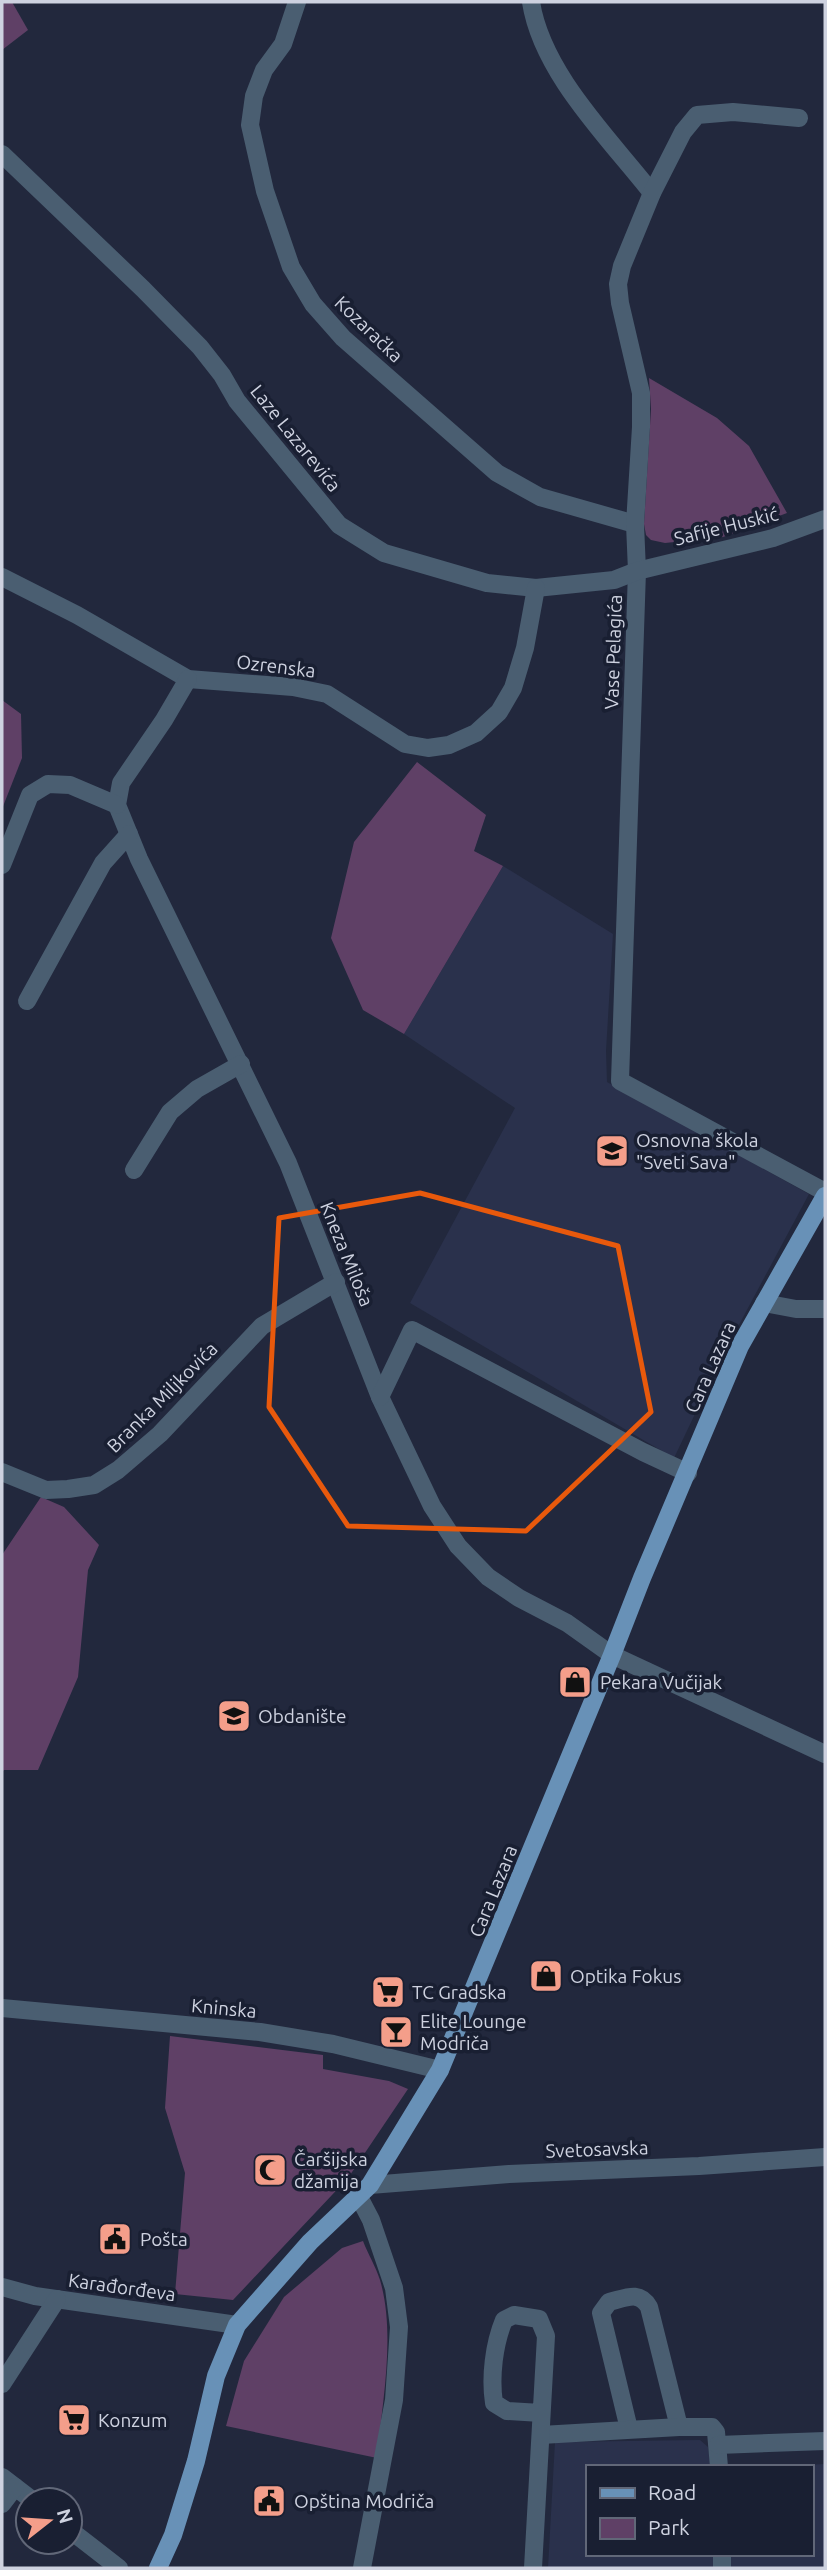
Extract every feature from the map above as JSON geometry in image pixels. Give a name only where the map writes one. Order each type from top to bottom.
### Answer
[{"type":"main road","name":"Cara Lazara","points":[[158,2568],[173,2535],[196,2460],[216,2376],[237,2325],[310,2242],[365,2191],[440,2070],[740,1346],[825,1194]]},
{"type":"street","name":"Kozaračka","points":[[297,2],[283,44],[264,70],[254,96],[250,125],[269,204],[291,267],[313,304],[343,338],[497,473],[540,497],[635,524]]},
{"type":"street","points":[[531,2],[545,49],[563,80],[652,193]]},
{"type":"street","name":"Vase Pelagića","points":[[799,118],[733,111],[697,115],[683,132],[652,193],[622,266],[618,284],[641,393],[620,1081],[825,1194]]},
{"type":"street","name":"Laze Lazarevića","points":[[2,154],[200,347],[222,375],[237,401],[339,525],[384,553],[486,583],[536,588],[614,580],[637,571]]},
{"type":"street","name":"Safije Huskić","points":[[637,571],[773,538],[825,519]]},
{"type":"street","name":"Ozrenska","points":[[2,577],[78,615],[188,679],[293,687],[327,694],[405,744],[428,748],[449,745],[476,733],[499,712],[513,688],[525,648],[536,588]]},
{"type":"street","points":[[2,865],[30,794],[48,783],[70,785],[117,805],[121,783],[188,679]]},
{"type":"street","name":"Kneza Miloša","points":[[117,805],[288,1163],[380,1397],[432,1506],[458,1546],[488,1577],[519,1598],[567,1623],[612,1655],[825,1754]]},
{"type":"street","points":[[27,1000],[103,863],[129,834]]},
{"type":"street","points":[[134,1170],[170,1112],[197,1089],[241,1064]]},
{"type":"street","name":"Branka Miljkovića","points":[[2,1472],[46,1490],[94,1485],[118,1470],[160,1434],[262,1326],[336,1282]]},
{"type":"street","points":[[764,1303],[796,1309],[825,1309]]},
{"type":"street","points":[[380,1397],[412,1330],[688,1473]]},
{"type":"street","name":"Kninska","points":[[2,2008],[260,2032],[333,2044],[440,2070]]},
{"type":"street","name":"Svetosavska","points":[[365,2191],[509,2174],[699,2166],[825,2157]]},
{"type":"street","points":[[362,2568],[394,2400],[399,2327],[394,2288],[371,2220],[365,2191]]},
{"type":"street","name":"Karađorđeva","points":[[2,2287],[57,2299],[237,2325]]},
{"type":"street","points":[[629,2429],[601,2314],[609,2302],[636,2295],[644,2298],[649,2307],[679,2427]]},
{"type":"street","points":[[2,2384],[57,2299]]},
{"type":"street","points":[[533,2568],[547,2336],[539,2319],[514,2315],[504,2320],[500,2330],[492,2390],[494,2403],[507,2411],[541,2413]]},
{"type":"street","points":[[541,2435],[712,2427],[716,2432],[719,2465]]},
{"type":"street","points":[[718,2445],[825,2441]]},
{"type":"street","points":[[2,2504],[8,2482]]},
{"type":"street","points":[[84,2541],[120,2568]]},
{"type":"highlighted area","points":[[420,1193],[618,1246],[651,1412],[526,1531],[348,1526],[269,1407],[279,1218]]},
{"type":"shaded area","name":"Osnovna škola \"Sveti Sava\"","points":[[503,866],[613,934],[606,1051],[607,1082],[809,1194],[725,1351],[674,1458],[410,1303],[515,1108],[404,1034]]},
{"type":"shaded area","points":[[700,2440],[708,2447],[711,2465],[586,2465],[586,2556],[813,2556],[813,2465],[805,2465],[825,2464],[825,2568],[548,2568],[555,2442]]},
{"type":"green space","points":[[2,2],[12,2],[28,30],[2,50]]},
{"type":"green space","points":[[649,378],[717,418],[749,446],[787,513],[723,537],[665,543],[651,540],[646,535],[644,524],[651,409]]},
{"type":"green space","points":[[2,700],[21,714],[22,758],[2,809]]},
{"type":"green space","points":[[417,762],[486,815],[474,851],[503,866],[404,1034],[363,1010],[331,938],[354,842]]},
{"type":"green space","points":[[41,1497],[64,1507],[99,1545],[88,1570],[78,1677],[38,1770],[2,1772],[2,1555]]},
{"type":"green space","points":[[170,2036],[323,2055],[323,2069],[389,2081],[408,2089],[348,2178],[233,2300],[175,2294],[185,2173],[165,2108]]},
{"type":"green space","points":[[363,2241],[380,2280],[387,2323],[386,2369],[377,2458],[226,2426],[244,2361],[284,2297],[342,2248]]},
{"type":"place","name":"Osnovna škola \"Sveti Sava\"","points":[[612,1151]]},
{"type":"place","name":"Pekara Vučijak","points":[[575,1682]]},
{"type":"place","name":"Obdanište","points":[[234,1716]]},
{"type":"place","name":"Optika Fokus","points":[[546,1976]]},
{"type":"place","name":"TC Gradska","points":[[388,1992]]},
{"type":"place","name":"Elite Lounge Modriča","points":[[396,2032]]},
{"type":"place","name":"Čaršijska džamija","points":[[270,2170]]},
{"type":"place","name":"Pošta","points":[[115,2239]]},
{"type":"place","name":"Konzum","points":[[74,2420]]},
{"type":"place","name":"Opština Modriča","points":[[269,2501]]}]
